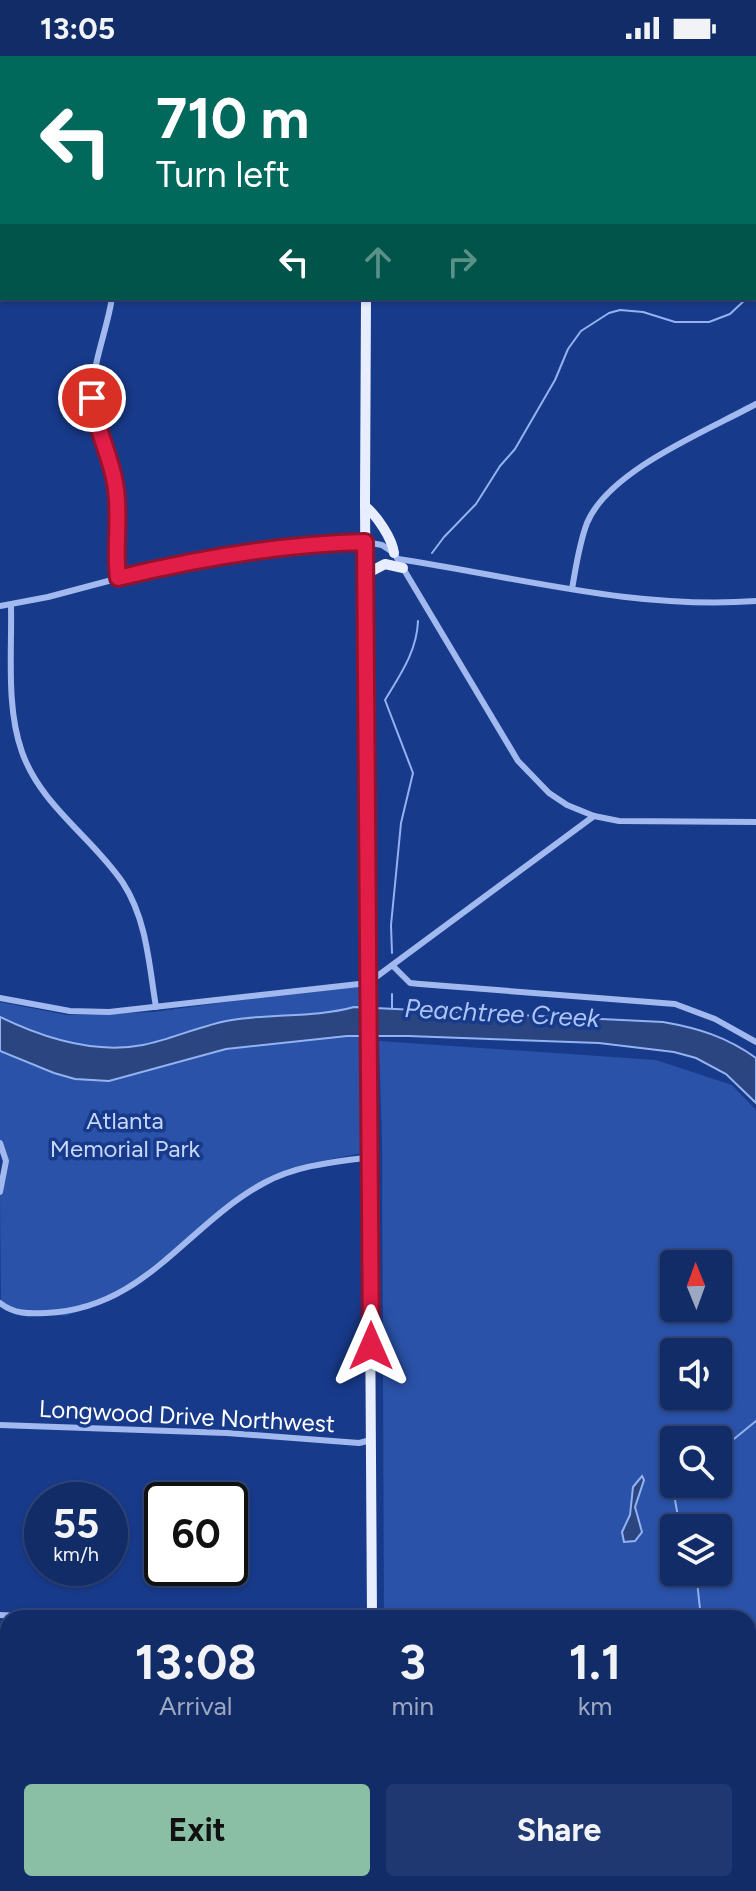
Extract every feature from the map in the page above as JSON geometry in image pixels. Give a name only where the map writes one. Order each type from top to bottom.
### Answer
[{"type":"main road","points":[[366,300],[372,1610]]},
{"type":"main road","points":[[365,506],[393,544],[398,560],[366,574]]},
{"type":"street","points":[[112,300],[92,398],[116,486],[118,578]]},
{"type":"street","points":[[572,589],[586,527],[606,493],[653,460],[756,404]]},
{"type":"street","points":[[0,606],[11,606],[203,559],[290,546],[365,542],[382,545],[398,560],[518,761],[549,793],[567,805],[594,816],[619,821],[756,822]]},
{"type":"street","points":[[398,560],[572,589],[674,602],[756,601]]},
{"type":"street","points":[[11,606],[13,712],[22,753],[45,795],[114,871],[130,896],[143,932],[156,1007]]},
{"type":"street","points":[[0,998],[88,1012],[368,983],[594,816]]},
{"type":"street","points":[[393,966],[410,983],[675,1004],[715,1019],[756,1042]]},
{"type":"street","points":[[0,1143],[6,1161],[0,1192]]},
{"type":"street","points":[[0,1303],[18,1313],[29,1314],[73,1310],[105,1300],[143,1280],[234,1203],[267,1182],[313,1165],[371,1157]]},
{"type":"street","name":"Longwood Drive Northwest","points":[[0,1425],[227,1433],[359,1443],[371,1440]]},
{"type":"green space","name":"Atlanta Memorial Park","points":[[372,982],[362,1031],[365,1047],[363,1153],[310,1163],[261,1183],[115,1295],[66,1316],[1,1307],[0,1196],[8,1164],[0,1141],[0,1002],[67,1015],[154,1012]]},
{"type":"green space","points":[[379,1041],[656,1060],[732,1085],[756,1110],[756,1610],[384,1610]]},
{"type":"shaded area","points":[[354,1007],[663,1022],[688,1027],[723,1039],[756,1058],[756,1103],[726,1074],[696,1058],[674,1052],[599,1043],[347,1036],[226,1049],[109,1081],[75,1079],[0,1051],[0,1017],[34,1032],[70,1042],[125,1047],[143,1045],[232,1020],[324,1013]]},
{"type":"shaded area","points":[[642,1476],[644,1480],[635,1507],[642,1532],[635,1541],[624,1542],[622,1532],[630,1515],[633,1487]]},
{"type":"waterway","points":[[432,553],[476,504],[500,466],[515,449],[555,380],[568,349],[581,331],[609,313],[620,310],[643,312],[675,322],[709,322],[730,314],[745,300]]},
{"type":"waterway","points":[[392,953],[391,925],[401,823],[413,773],[385,700],[411,653],[418,621]]},
{"type":"waterway","name":"Peachtree Creek","points":[[392,994],[392,1009]]},
{"type":"waterway","points":[[732,1441],[756,1421]]},
{"type":"waterway","points":[[676,1498],[678,1514]]},
{"type":"waterway","points":[[698,1586],[700,1610]]},
{"type":"route","points":[[92,398],[116,486],[118,578],[165,566],[290,546],[365,542],[371,1346]]}]
